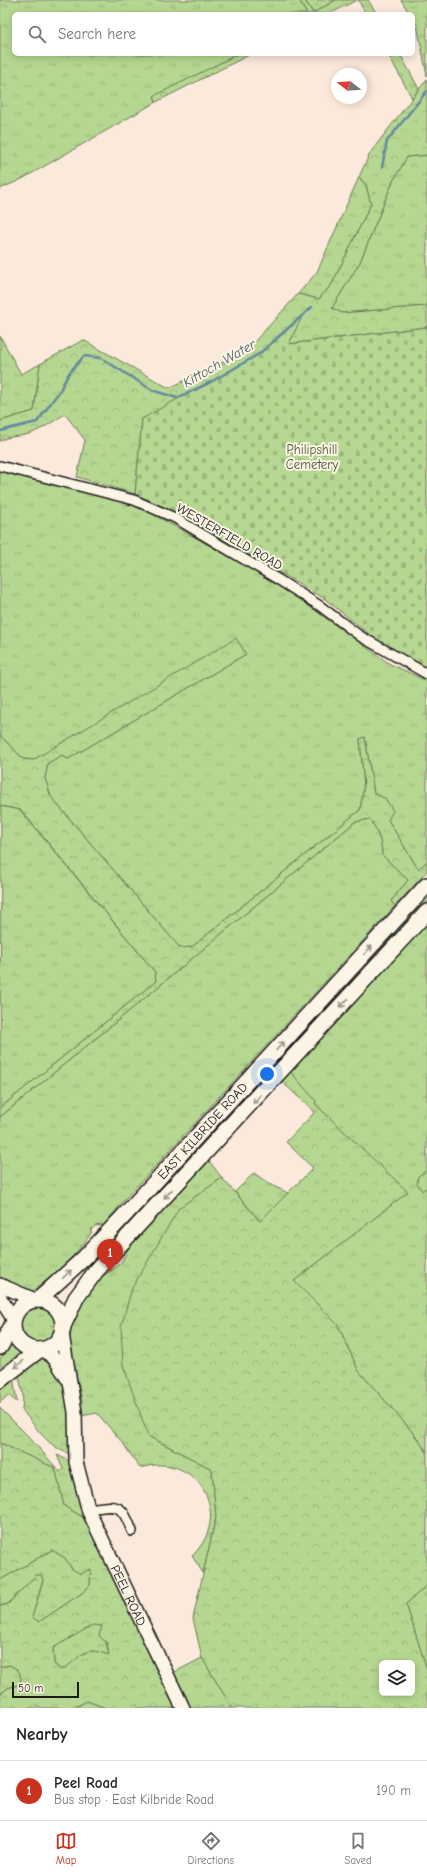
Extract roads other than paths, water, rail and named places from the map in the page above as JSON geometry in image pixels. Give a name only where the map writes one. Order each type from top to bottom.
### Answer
[{"type":"main road","name":"EAST KILBRIDE ROAD","points":[[36,1300],[78,1264],[121,1219],[427,885]]},
{"type":"main road","name":"EAST KILBRIDE ROAD","points":[[62,1328],[76,1298],[96,1271],[427,912]]},
{"type":"main road","points":[[0,1347],[19,1310],[24,1305],[36,1300],[46,1302],[57,1309],[62,1318],[62,1328],[56,1342],[41,1349],[0,1380]]},
{"type":"main road","points":[[14,1322],[14,1332],[21,1342],[30,1348],[41,1349]]},
{"type":"street","name":"WESTERFIELD ROAD","points":[[0,466],[134,500],[175,518],[320,606],[373,644],[427,674]]},
{"type":"street","points":[[0,1285],[36,1300]]},
{"type":"street","points":[[0,1298],[14,1322]]},
{"type":"street","name":"PEEL ROAD","points":[[62,1328],[75,1412],[76,1462],[88,1509],[183,1708]]},
{"type":"street","name":"PEEL ROAD","points":[[41,1349],[55,1359],[70,1385]]},
{"type":"street","points":[[88,1509],[114,1507],[120,1509],[125,1514],[132,1532]]},
{"type":"waterway","name":"Kittoch Water","points":[[382,167],[387,141],[427,91]]},
{"type":"waterway","name":"Kittoch Water","points":[[0,431],[37,422],[59,392],[69,373],[84,356],[101,358],[152,390],[177,398],[209,383],[259,354],[312,307]]},
{"type":"place","name":"Peel Road","points":[[110,1272]]},
{"type":"park label","name":"Philipshill Cemetery","points":[[312,456]]}]
